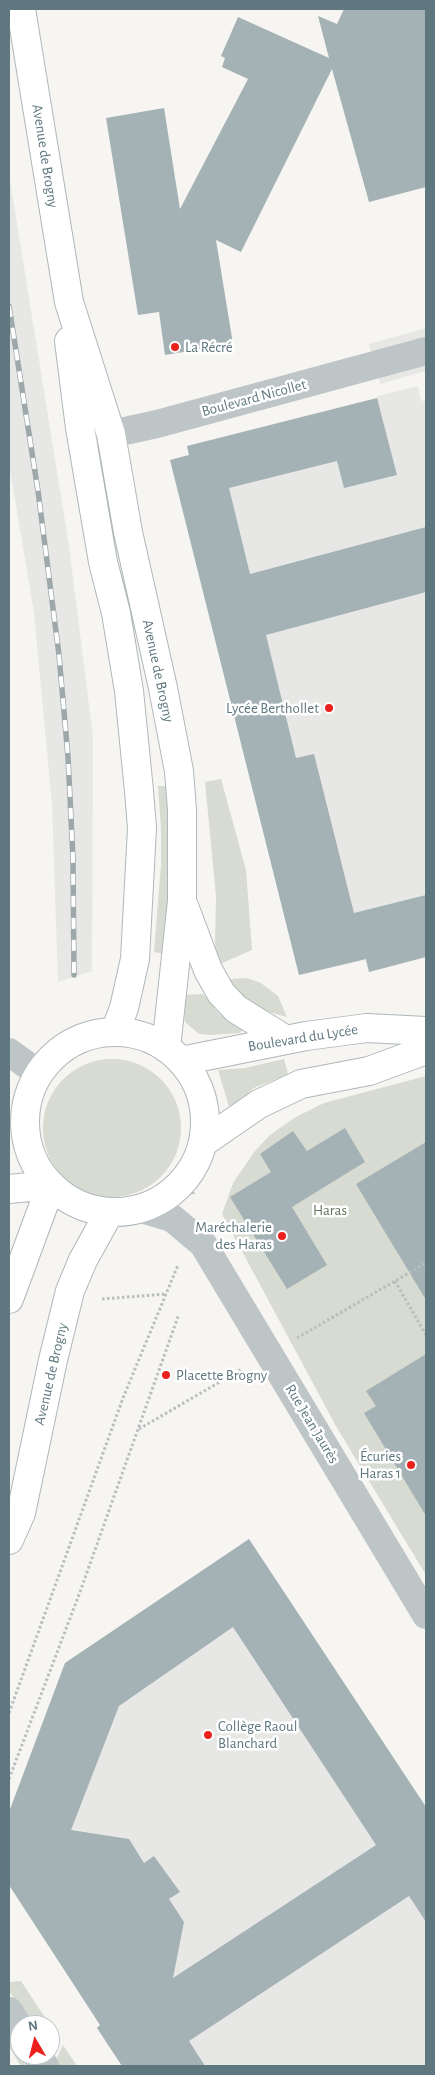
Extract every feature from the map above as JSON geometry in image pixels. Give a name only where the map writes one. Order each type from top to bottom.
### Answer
[{"type":"main road","name":"Avenue de Brogny","points":[[21,9],[69,302],[111,434],[128,532],[163,688],[179,771],[182,827],[182,901],[174,1054]]},
{"type":"main road","name":"Avenue de Brogny","points":[[69,302],[69,343],[80,428],[102,562],[116,613],[134,730],[142,828],[135,959],[124,1008],[115,1032]]},
{"type":"main road","points":[[182,901],[208,970],[222,993],[236,1009],[286,1040]]},
{"type":"main road","name":"Boulevard du Lycée","points":[[174,1054],[367,1028],[426,1031]]},
{"type":"main road","points":[[115,1032],[141,1036],[174,1054],[198,1085],[206,1113],[204,1142],[192,1172],[170,1195],[141,1209],[109,1213],[77,1205],[51,1186],[35,1164],[17,1116],[39,1074],[54,1057],[71,1044],[92,1035],[115,1032]]},
{"type":"main road","points":[[204,1142],[259,1104],[302,1084],[369,1071],[426,1050]]},
{"type":"main road","points":[[9,1189],[51,1186]]},
{"type":"main road","points":[[10,1285],[51,1186]]},
{"type":"main road","name":"Avenue de Brogny","points":[[10,1541],[21,1513],[53,1360],[70,1291],[83,1260],[109,1213]]},
{"type":"street","name":"Boulevard Nicollet","points":[[80,428],[111,434],[157,424],[426,351]]},
{"type":"street","points":[[9,1052],[39,1074]]},
{"type":"street","name":"Rue Jean Jaurès","points":[[141,1209],[172,1218],[203,1244],[280,1347],[426,1615]]},
{"type":"path","points":[[9,1713],[122,1398],[190,1233]]},
{"type":"path","points":[[140,1429],[426,1263]]},
{"type":"path","points":[[395,1281],[426,1335]]},
{"type":"path","points":[[97,1299],[166,1294]]},
{"type":"path","points":[[9,1779],[140,1429],[179,1314]]},
{"type":"shaded area","points":[[9,174],[69,546],[93,737],[92,971],[58,982],[52,805],[34,613],[9,464]]},
{"type":"shaded area","points":[[426,328],[426,371],[380,384],[369,344]]},
{"type":"shaded area","name":"Lycée Berthollet","points":[[418,386],[421,401],[426,400],[426,957],[369,972],[365,960],[299,975],[170,460],[189,455],[187,446]]},
{"type":"shaded area","name":"Collège Raoul Blanchard","points":[[249,1539],[426,1807],[426,2066],[128,2066],[126,2064],[122,2066],[97,2028],[100,2025],[9,1885],[9,1812],[65,1663]]},
{"type":"green space","points":[[221,779],[246,870],[252,950],[220,964],[215,946],[216,896],[205,782]]},
{"type":"green space","points":[[158,786],[166,786],[173,860],[165,954],[154,952],[161,865]]},
{"type":"green space","points":[[247,978],[261,983],[278,996],[287,1017],[254,1008],[229,983],[230,979]]},
{"type":"green space","points":[[203,994],[219,1014],[243,1030],[240,1033],[199,1034],[185,1022],[182,995]]},
{"type":"green space","points":[[112,1059],[126,1060],[139,1064],[151,1070],[161,1079],[170,1089],[176,1101],[180,1114],[180,1142],[176,1155],[170,1167],[161,1177],[151,1186],[139,1192],[126,1196],[112,1197],[98,1196],[85,1192],[73,1186],[63,1177],[54,1167],[48,1155],[44,1142],[43,1128],[44,1114],[48,1101],[54,1089],[63,1079],[73,1070],[85,1064],[98,1060]]},
{"type":"green space","points":[[284,1059],[288,1074],[254,1088],[230,1110],[218,1070],[245,1068]]},
{"type":"green space","name":"Haras","points":[[426,1076],[426,1575],[337,1428],[222,1214],[233,1183],[255,1151],[270,1135],[294,1118],[324,1103]]},
{"type":"green space","points":[[21,1981],[43,2015],[25,2015],[9,1991],[9,1982]]},
{"type":"green space","points":[[9,2031],[10,2049],[9,2047]]},
{"type":"green space","points":[[63,2045],[77,2066],[59,2066],[60,2051]]},
{"type":"building","points":[[344,9],[426,9],[426,187],[369,202],[332,69],[241,252],[216,240],[233,344],[165,355],[159,312],[138,315],[106,118],[164,108],[180,209],[248,79],[222,67],[225,58],[221,56],[238,17],[329,58],[318,16],[337,24]]},
{"type":"building","points":[[377,398],[397,475],[344,488],[337,461],[229,488],[250,574],[426,527],[426,592],[266,635],[296,758],[314,754],[354,913],[426,895],[426,957],[369,972],[366,959],[299,975],[170,460],[189,455],[187,446]]},
{"type":"building","points":[[345,1128],[365,1162],[292,1207],[327,1265],[287,1289],[230,1197],[271,1172],[260,1154],[293,1131],[307,1151]]},
{"type":"building","points":[[426,1142],[426,1300],[356,1184]]},
{"type":"building","name":"Écuries Haras 1","points":[[426,1354],[426,1516],[364,1413],[376,1406],[366,1391]]},
{"type":"building","points":[[249,1539],[426,1807],[426,1922],[409,1896],[189,2041],[205,2066],[122,2066],[97,2028],[100,2025],[9,1885],[9,1812],[65,1663]],"holes":[[[233,1627],[376,1845],[173,1978],[184,1922],[169,1899],[180,1892],[154,1856],[144,1863],[129,1839],[71,1830],[119,1706]]]},
{"type":"railway","points":[[9,306],[38,491],[59,655],[68,757],[73,858],[74,975]]},
{"type":"place","name":"La Récré","points":[[175,347]]},
{"type":"place","name":"Lycée Berthollet","points":[[329,708]]},
{"type":"place","name":"Maréchalerie des Haras","points":[[282,1236]]},
{"type":"place","name":"Placette Brogny","points":[[166,1375]]},
{"type":"place","name":"Écuries Haras 1","points":[[411,1465]]},
{"type":"place","name":"Collège Raoul Blanchard","points":[[208,1735]]}]
